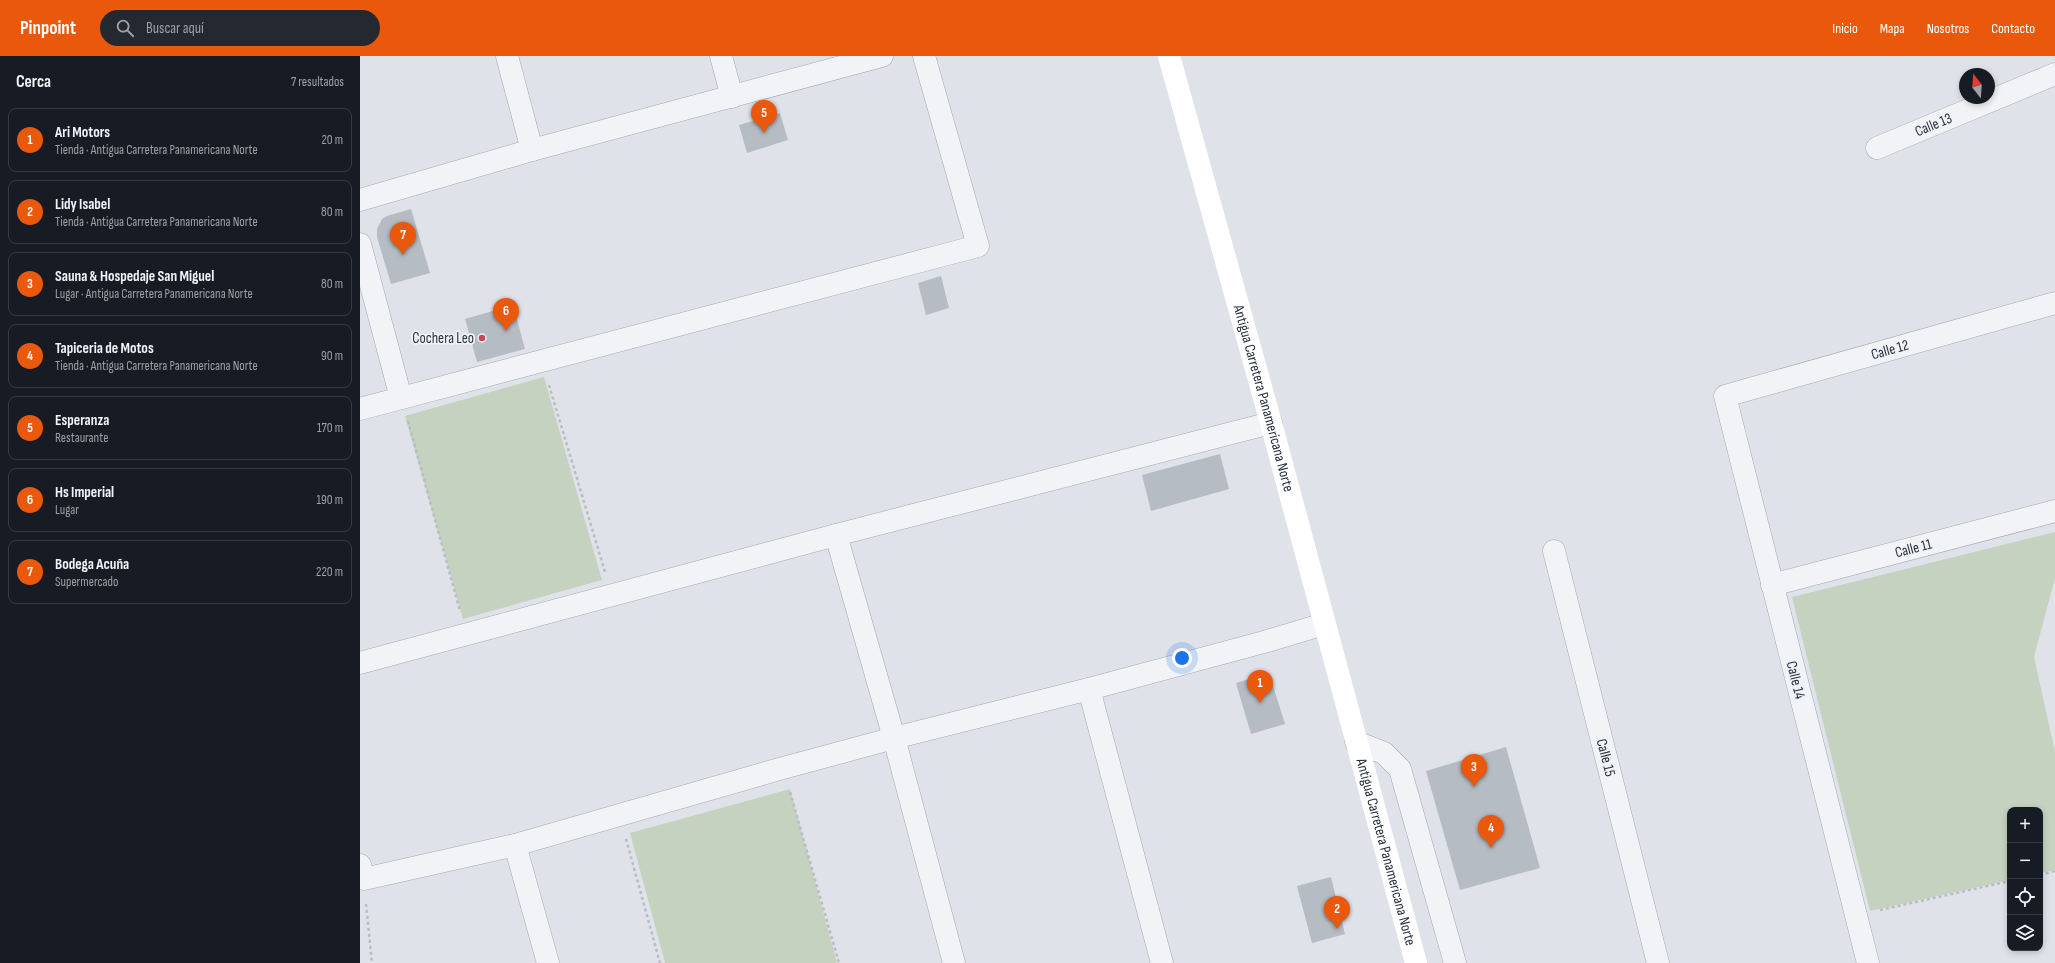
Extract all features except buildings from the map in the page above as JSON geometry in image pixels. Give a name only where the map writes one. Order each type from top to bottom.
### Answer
[{"type":"main road","name":"Antigua Carretera Panamericana Norte","points":[[1169,56],[1272,423],[1324,624],[1416,963]]},
{"type":"street","points":[[507,56],[532,150]]},
{"type":"street","points":[[721,56],[732,97]]},
{"type":"street","points":[[360,200],[532,150],[882,56]]},
{"type":"street","points":[[360,409],[978,246],[924,56]]},
{"type":"street","name":"Calle 13","points":[[1877,148],[2055,74]]},
{"type":"street","points":[[360,244],[401,398]]},
{"type":"street","name":"Calle 12","points":[[1724,396],[2055,303]]},
{"type":"street","name":"Calle 14","points":[[1724,396],[1868,963]]},
{"type":"street","points":[[360,663],[836,535],[1272,423]]},
{"type":"street","name":"Calle 11","points":[[1772,585],[2055,512]]},
{"type":"street","points":[[836,535],[894,738],[954,963]]},
{"type":"street","name":"Calle 15","points":[[1554,551],[1658,963]]},
{"type":"street","points":[[362,872],[515,845],[618,814],[783,768],[894,738],[1089,689],[1264,642],[1324,624]]},
{"type":"street","points":[[1089,689],[1162,963]]},
{"type":"street","name":"Antigua Carretera Panamericana Norte","points":[[1356,742],[1384,753],[1400,769],[1455,963]]},
{"type":"street","points":[[515,845],[548,963]]},
{"type":"path","points":[[542,362],[612,596]]},
{"type":"path","points":[[401,398],[466,635]]},
{"type":"path","points":[[783,768],[839,963]]},
{"type":"path","points":[[618,814],[660,963]]},
{"type":"path","points":[[2043,874],[2055,871]]},
{"type":"path","points":[[362,872],[372,963]]},
{"type":"path","points":[[1856,916],[2007,882]]},
{"type":"green space","points":[[544,377],[602,580],[463,619],[405,416]]},
{"type":"green space","points":[[2055,532],[2055,578],[2034,657],[2055,752],[2055,870],[2043,872],[2043,807],[2007,807],[2007,881],[1870,911],[1792,597]]},
{"type":"green space","points":[[790,789],[837,963],[665,963],[630,833]]},
{"type":"place","name":"Esperanza","points":[[764,133]]},
{"type":"place","name":"Bodega Acuña","points":[[403,255]]},
{"type":"place","name":"Hs Imperial","points":[[506,331]]},
{"type":"place","name":"Cochera Leo","points":[[482,338]]},
{"type":"place","name":"Ari Motors","points":[[1260,703]]},
{"type":"place","name":"Sauna & Hospedaje San Miguel","points":[[1474,787]]},
{"type":"place","name":"Tapiceria de Motos","points":[[1491,848]]},
{"type":"place","name":"Lidy Isabel","points":[[1337,929]]}]
